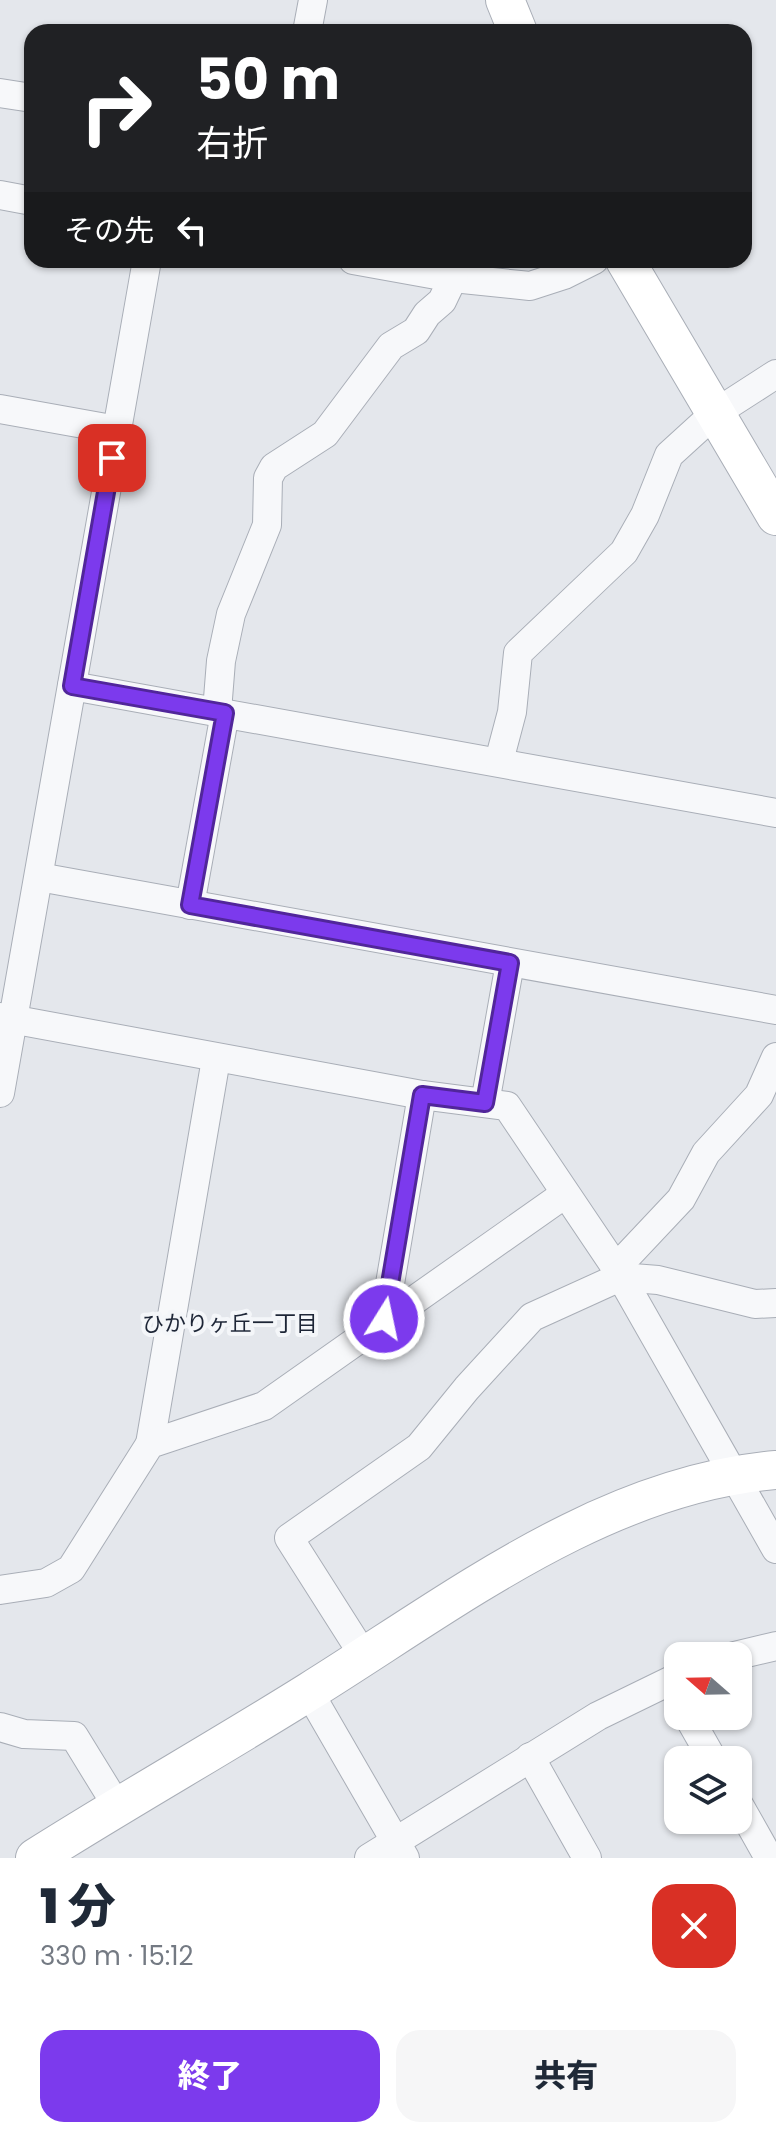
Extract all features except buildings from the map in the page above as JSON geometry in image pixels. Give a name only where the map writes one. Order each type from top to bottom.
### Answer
[{"type":"street","points":[[308,24],[313,0]]},
{"type":"street","points":[[505,0],[515,24]]},
{"type":"street","points":[[0,93],[24,97]]},
{"type":"street","points":[[0,195],[24,200]]},
{"type":"street","points":[[0,1093],[7,1018],[39,877],[146,268]]},
{"type":"street","points":[[190,905],[221,712],[221,661],[231,614],[267,525],[268,478],[274,467],[325,434],[391,346],[416,331],[427,314],[442,301],[455,269],[530,286],[578,268]]},
{"type":"street","points":[[630,268],[775,513]]},
{"type":"street","points":[[499,761],[512,712],[518,653],[624,552],[645,515],[669,455],[714,414],[776,374]]},
{"type":"street","points":[[0,409],[117,430]]},
{"type":"street","points":[[72,686],[776,813]]},
{"type":"street","points":[[39,877],[776,1010]]},
{"type":"street","points":[[485,1103],[510,963]]},
{"type":"street","points":[[7,1018],[216,1059],[422,1095],[507,1106],[618,1273],[776,1549]]},
{"type":"street","points":[[364,1656],[289,1538],[419,1447],[467,1388],[532,1317],[618,1273],[681,1199],[706,1153],[759,1095],[776,1057]]},
{"type":"street","points":[[0,1590],[46,1583],[71,1569],[150,1444],[216,1059]]},
{"type":"street","points":[[384,1319],[422,1095]]},
{"type":"street","points":[[150,1444],[264,1406],[565,1194]]},
{"type":"street","points":[[618,1273],[755,1304],[776,1303]]},
{"type":"street","points":[[35,1858],[309,1692],[528,1553],[619,1511],[732,1474],[776,1470]]},
{"type":"street","points":[[752,1652],[776,1646]]},
{"type":"street","points":[[369,1858],[400,1849],[530,1757],[598,1716],[664,1689]]},
{"type":"street","points":[[309,1692],[400,1849]]},
{"type":"street","points":[[0,1727],[24,1734],[74,1736],[117,1806]]},
{"type":"street","points":[[530,1757],[587,1858]]},
{"type":"street","points":[[752,1828],[769,1858]]},
{"type":"district","name":"ひかりヶ丘一丁目","points":[[230,1323]]},
{"type":"route","points":[[112,458],[72,686],[225,713],[190,905],[510,963],[485,1103],[422,1095],[384,1319]]}]
